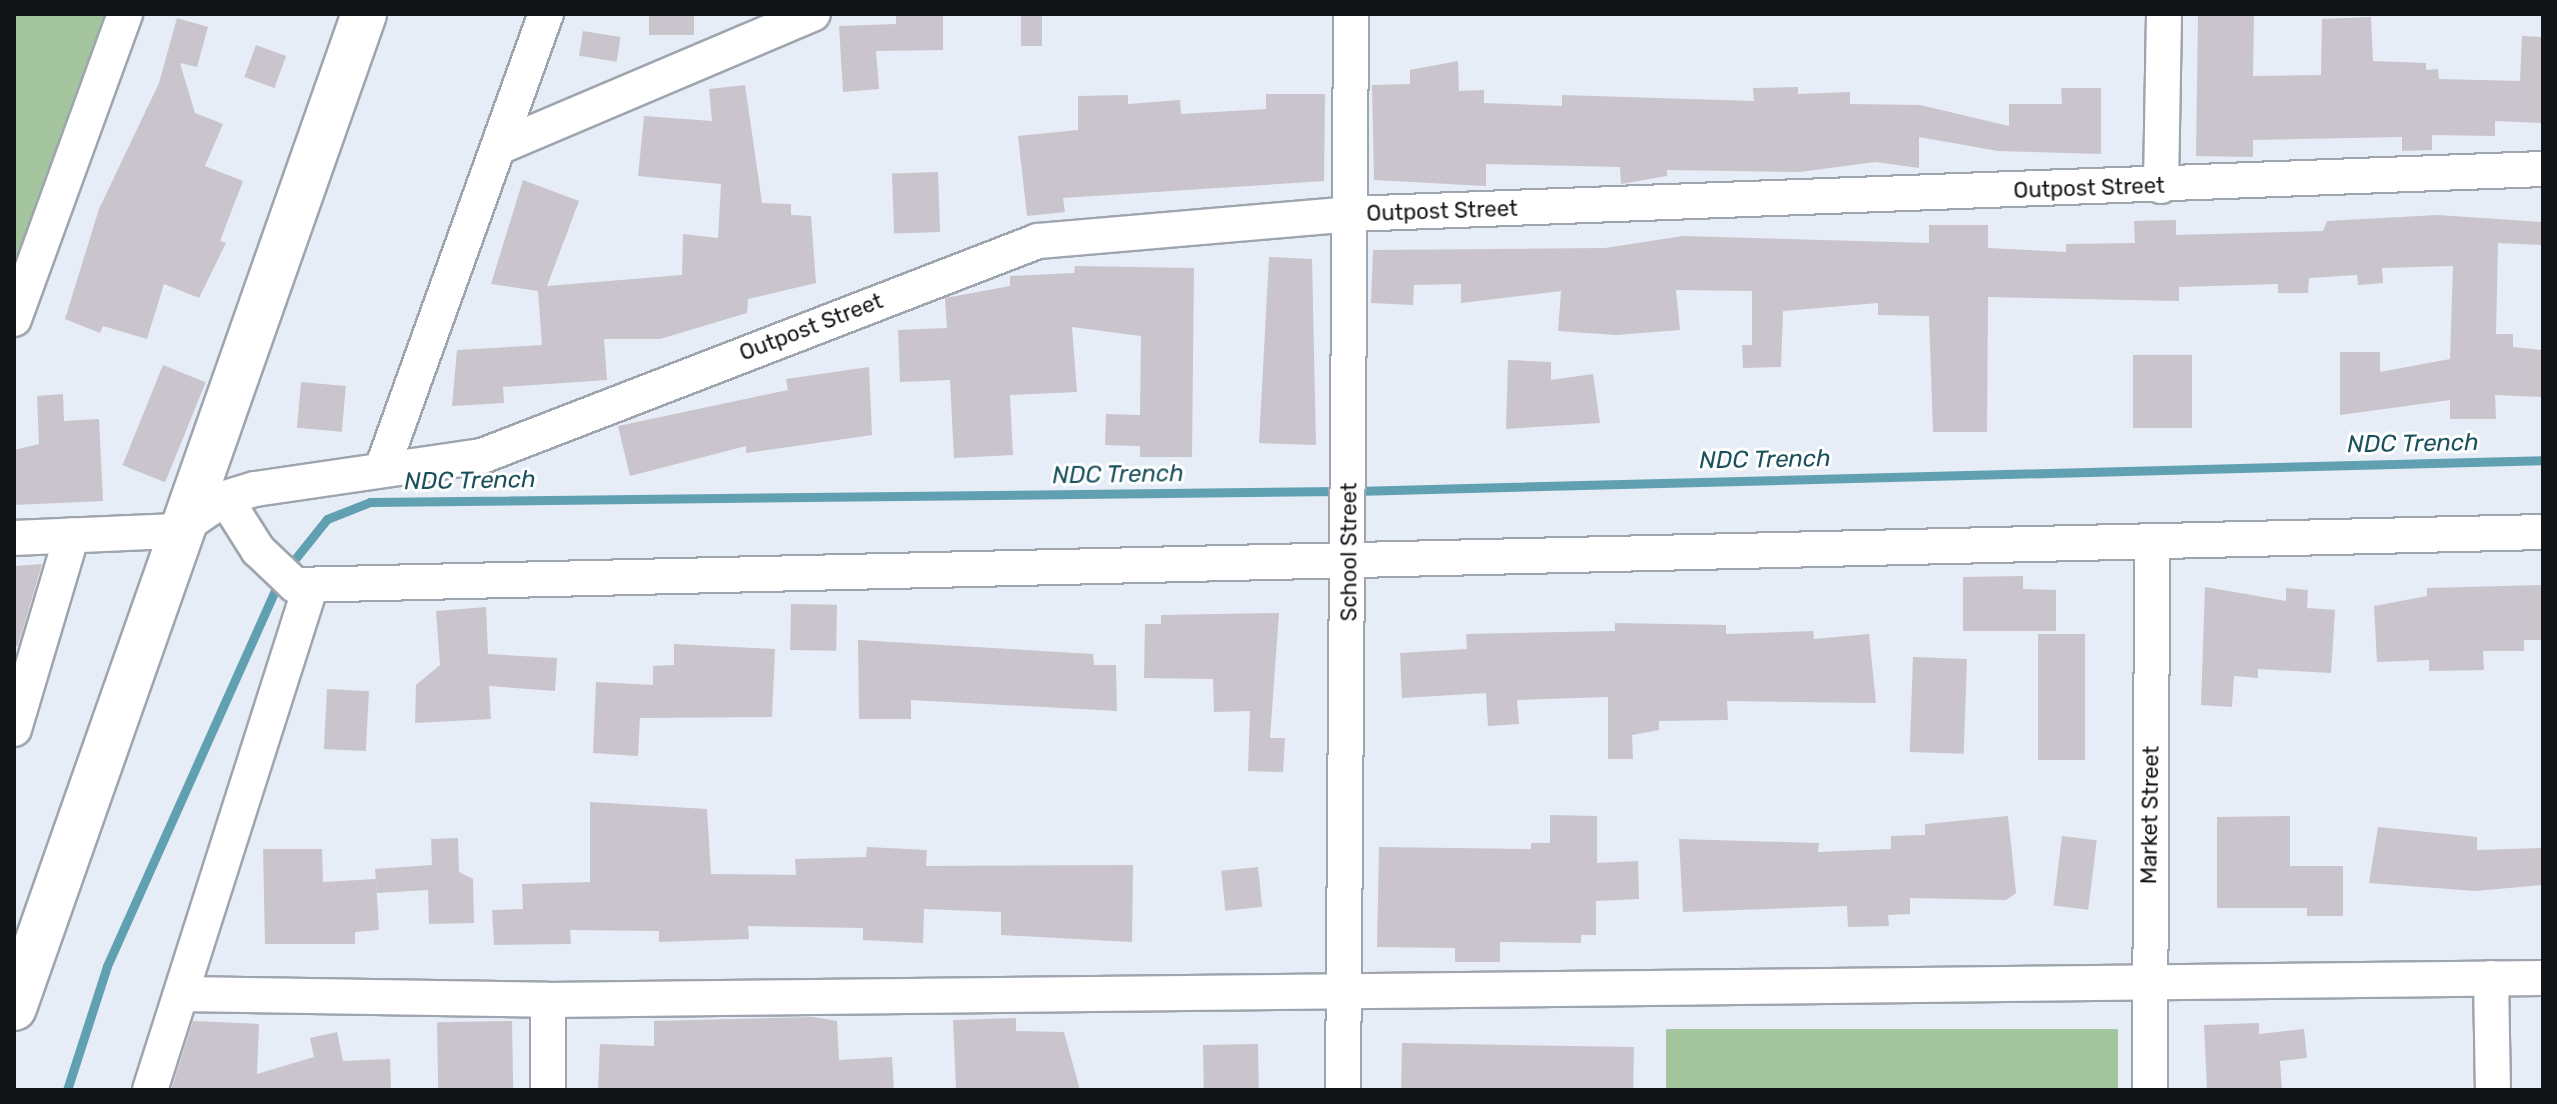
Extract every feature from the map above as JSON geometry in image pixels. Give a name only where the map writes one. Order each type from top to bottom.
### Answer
[{"type":"main road","points":[[14,1008],[177,531],[364,14]]},
{"type":"street","points":[[14,319],[125,14]]},
{"type":"street","points":[[382,469],[546,14]]},
{"type":"street","points":[[499,147],[813,14]]},
{"type":"street","name":"School Street","points":[[1343,1090],[1350,560],[1351,14]]},
{"type":"street","points":[[2161,186],[2164,14]]},
{"type":"street","name":"Outpost Street","points":[[225,498],[382,469],[482,456],[1038,241],[1350,214],[2161,186],[2543,169]]},
{"type":"street","points":[[14,538],[177,531],[225,498],[258,550],[303,585],[2543,532]]},
{"type":"street","points":[[14,729],[72,535]]},
{"type":"street","name":"Market Street","points":[[2150,1090],[2152,541]]},
{"type":"street","points":[[150,1090],[182,994],[303,585]]},
{"type":"street","points":[[2491,978],[2493,1090]]},
{"type":"street","points":[[182,994],[548,1000],[2543,978]]},
{"type":"street","points":[[548,1000],[548,1090]]},
{"type":"green space","points":[[14,14],[108,14],[14,275]]},
{"type":"green space","points":[[1666,1029],[2118,1029],[2118,1090],[1666,1090]]},
{"type":"building","points":[[649,14],[694,14],[694,35],[649,35]]},
{"type":"building","points":[[896,14],[943,14],[943,50],[876,51],[879,89],[843,92],[839,26],[896,24]]},
{"type":"building","points":[[1021,14],[1042,14],[1042,46],[1021,46]]},
{"type":"building","points":[[2198,14],[2254,14],[2253,76],[2321,75],[2322,19],[2371,17],[2373,61],[2426,63],[2426,70],[2438,69],[2439,79],[2520,81],[2522,36],[2543,37],[2543,123],[2495,121],[2495,136],[2432,135],[2432,150],[2402,151],[2402,137],[2253,140],[2253,157],[2196,156]]},
{"type":"building","points":[[177,18],[208,27],[197,67],[180,63],[195,113],[223,124],[205,166],[243,181],[220,241],[226,243],[199,298],[164,284],[147,339],[103,326],[100,333],[65,319],[99,209],[159,83]]},
{"type":"building","points":[[583,31],[621,37],[617,62],[579,56]]},
{"type":"building","points":[[256,45],[286,56],[274,88],[244,77]]},
{"type":"building","points":[[1458,61],[1459,91],[1484,90],[1484,103],[1562,106],[1562,95],[1754,101],[1753,88],[1798,87],[1798,94],[1850,92],[1850,104],[1920,105],[2009,126],[2009,104],[2062,104],[2061,88],[2101,88],[2101,154],[1998,151],[1919,137],[1919,168],[1875,162],[1800,172],[1667,170],[1667,176],[1621,184],[1620,167],[1486,164],[1486,186],[1374,180],[1372,85],[1410,84],[1410,70]]},
{"type":"building","points":[[745,85],[762,203],[791,204],[791,215],[811,216],[816,283],[748,299],[747,313],[660,339],[604,339],[607,380],[503,387],[504,403],[452,406],[457,350],[542,345],[538,291],[491,284],[523,180],[579,201],[547,286],[682,275],[683,234],[718,238],[721,184],[638,176],[644,116],[712,121],[709,89]]},
{"type":"building","points":[[1266,94],[1325,94],[1324,181],[1063,198],[1065,212],[1027,216],[1018,136],[1078,130],[1078,96],[1128,95],[1128,104],[1180,100],[1181,114],[1266,109]]},
{"type":"building","points":[[938,172],[940,232],[894,234],[892,174]]},
{"type":"building","points":[[2437,215],[2543,222],[2543,245],[2498,243],[2496,334],[2513,334],[2513,347],[2543,350],[2543,397],[2495,395],[2496,419],[2450,419],[2450,400],[2340,415],[2340,352],[2380,352],[2380,372],[2450,359],[2453,266],[2382,268],[2383,283],[2358,285],[2357,275],[2309,278],[2308,293],[2278,293],[2278,284],[2179,287],[2179,301],[1988,297],[1987,432],[1933,432],[1929,316],[1878,315],[1878,303],[1783,311],[1781,367],[1743,368],[1742,345],[1752,345],[1752,291],[1676,290],[1680,330],[1616,335],[1558,331],[1561,291],[1461,303],[1461,284],[1414,285],[1413,305],[1371,303],[1373,250],[1605,248],[1683,236],[1929,243],[1929,225],[1988,225],[1988,248],[2066,252],[2066,244],[2135,243],[2134,221],[2176,220],[2176,235],[2323,231],[2327,221]]},
{"type":"building","points":[[1269,257],[1312,259],[1316,445],[1259,443]]},
{"type":"building","points":[[1075,266],[1194,268],[1192,457],[1140,457],[1140,446],[1105,445],[1106,414],[1140,415],[1141,336],[1072,327],[1077,392],[1010,395],[1013,455],[954,458],[950,380],[900,382],[898,330],[947,328],[945,298],[1010,286],[1010,276],[1074,273]]},
{"type":"building","points":[[2133,355],[2192,355],[2192,428],[2133,428]]},
{"type":"building","points":[[1508,360],[1551,362],[1551,380],[1593,374],[1600,423],[1506,429]]},
{"type":"building","points":[[163,365],[206,382],[165,482],[123,465]]},
{"type":"building","points":[[869,367],[872,435],[746,453],[746,446],[630,476],[618,426],[788,390],[786,379]]},
{"type":"building","points":[[301,382],[346,386],[342,432],[297,428]]},
{"type":"building","points":[[63,394],[64,421],[99,419],[103,501],[14,505],[14,450],[39,444],[37,396]]},
{"type":"building","points":[[42,564],[18,646],[14,646],[14,566]]},
{"type":"building","points":[[2023,576],[2023,589],[2056,590],[2056,631],[1963,631],[1963,577]]},
{"type":"building","points":[[2543,585],[2543,640],[2524,640],[2524,651],[2483,651],[2484,670],[2429,671],[2429,660],[2377,662],[2374,606],[2427,596],[2427,588]]},
{"type":"building","points":[[2205,587],[2286,601],[2286,588],[2308,590],[2307,608],[2335,610],[2331,673],[2258,669],[2258,678],[2234,676],[2232,707],[2201,705]]},
{"type":"building","points":[[791,604],[837,605],[836,651],[790,650]]},
{"type":"building","points":[[486,607],[488,654],[557,658],[555,691],[489,686],[491,719],[415,723],[416,685],[440,665],[436,611]]},
{"type":"building","points":[[1279,613],[1270,738],[1285,738],[1283,772],[1248,771],[1250,711],[1214,712],[1213,679],[1144,678],[1145,624],[1161,624],[1161,615]]},
{"type":"building","points":[[1615,623],[1726,625],[1726,634],[1813,631],[1814,639],[1869,634],[1876,703],[1727,701],[1728,720],[1659,721],[1659,730],[1632,735],[1633,759],[1608,759],[1608,697],[1517,700],[1519,724],[1488,726],[1486,693],[1402,698],[1400,653],[1467,649],[1466,634],[1615,631]]},
{"type":"building","points":[[2038,634],[2085,634],[2085,760],[2038,760]]},
{"type":"building","points":[[858,640],[1093,654],[1094,665],[1116,665],[1117,711],[911,700],[911,719],[859,719]]},
{"type":"building","points":[[674,644],[775,649],[772,717],[640,718],[638,756],[593,753],[596,682],[653,685],[653,666],[674,665]]},
{"type":"building","points":[[1913,657],[1967,659],[1964,754],[1910,752]]},
{"type":"building","points":[[327,689],[369,691],[366,751],[324,749]]},
{"type":"building","points":[[590,802],[707,809],[711,874],[796,875],[795,859],[866,857],[867,847],[927,850],[926,866],[1133,865],[1132,942],[1001,935],[1001,912],[924,909],[923,943],[863,940],[863,928],[748,926],[749,939],[659,942],[659,931],[570,930],[571,944],[494,945],[492,910],[523,909],[522,884],[590,882]]},
{"type":"building","points":[[1550,815],[1597,816],[1597,863],[1638,861],[1639,899],[1596,901],[1596,935],[1581,935],[1581,943],[1500,942],[1500,962],[1455,962],[1455,948],[1377,947],[1379,847],[1531,849],[1531,843],[1550,843]]},
{"type":"building","points":[[2008,816],[2016,893],[2006,900],[1910,898],[1910,914],[1888,915],[1889,926],[1848,927],[1847,906],[1683,912],[1679,839],[1819,843],[1818,852],[1891,849],[1891,836],[1925,835],[1925,824]]},
{"type":"building","points":[[2290,816],[2290,866],[2343,866],[2343,916],[2307,916],[2307,908],[2217,908],[2217,817]]},
{"type":"building","points":[[2378,827],[2477,837],[2477,850],[2543,848],[2543,885],[2475,891],[2369,883]]},
{"type":"building","points":[[2062,836],[2097,840],[2088,910],[2053,905]]},
{"type":"building","points":[[458,838],[459,872],[473,879],[474,923],[429,924],[428,890],[377,893],[375,869],[432,865],[431,839]]},
{"type":"building","points":[[263,849],[322,849],[323,882],[376,879],[379,930],[355,932],[355,944],[265,944]]},
{"type":"building","points":[[1258,867],[1262,907],[1225,911],[1221,871]]},
{"type":"building","points":[[814,1017],[837,1021],[839,1060],[892,1057],[894,1090],[598,1090],[600,1044],[654,1046],[654,1021]]},
{"type":"building","points":[[1016,1018],[1016,1031],[1064,1032],[1080,1090],[956,1088],[953,1020]]},
{"type":"building","points":[[193,1021],[259,1024],[257,1074],[314,1057],[310,1038],[337,1032],[343,1061],[390,1059],[391,1090],[171,1090]]},
{"type":"building","points":[[512,1021],[513,1090],[438,1090],[437,1022]]},
{"type":"building","points":[[2259,1023],[2259,1034],[2304,1029],[2307,1058],[2280,1061],[2282,1090],[2207,1090],[2204,1025]]},
{"type":"building","points":[[1402,1043],[1634,1047],[1633,1090],[1401,1090]]},
{"type":"building","points":[[1258,1044],[1259,1088],[1204,1089],[1203,1045]]},
{"type":"waterway","name":"NDC Trench","points":[[1355,491],[2543,460]]},
{"type":"waterway","name":"NDC Trench","points":[[287,569],[327,519],[370,502],[1340,491]]},
{"type":"waterway","name":"NDC Trench","points":[[67,1090],[107,966],[279,582]]}]
